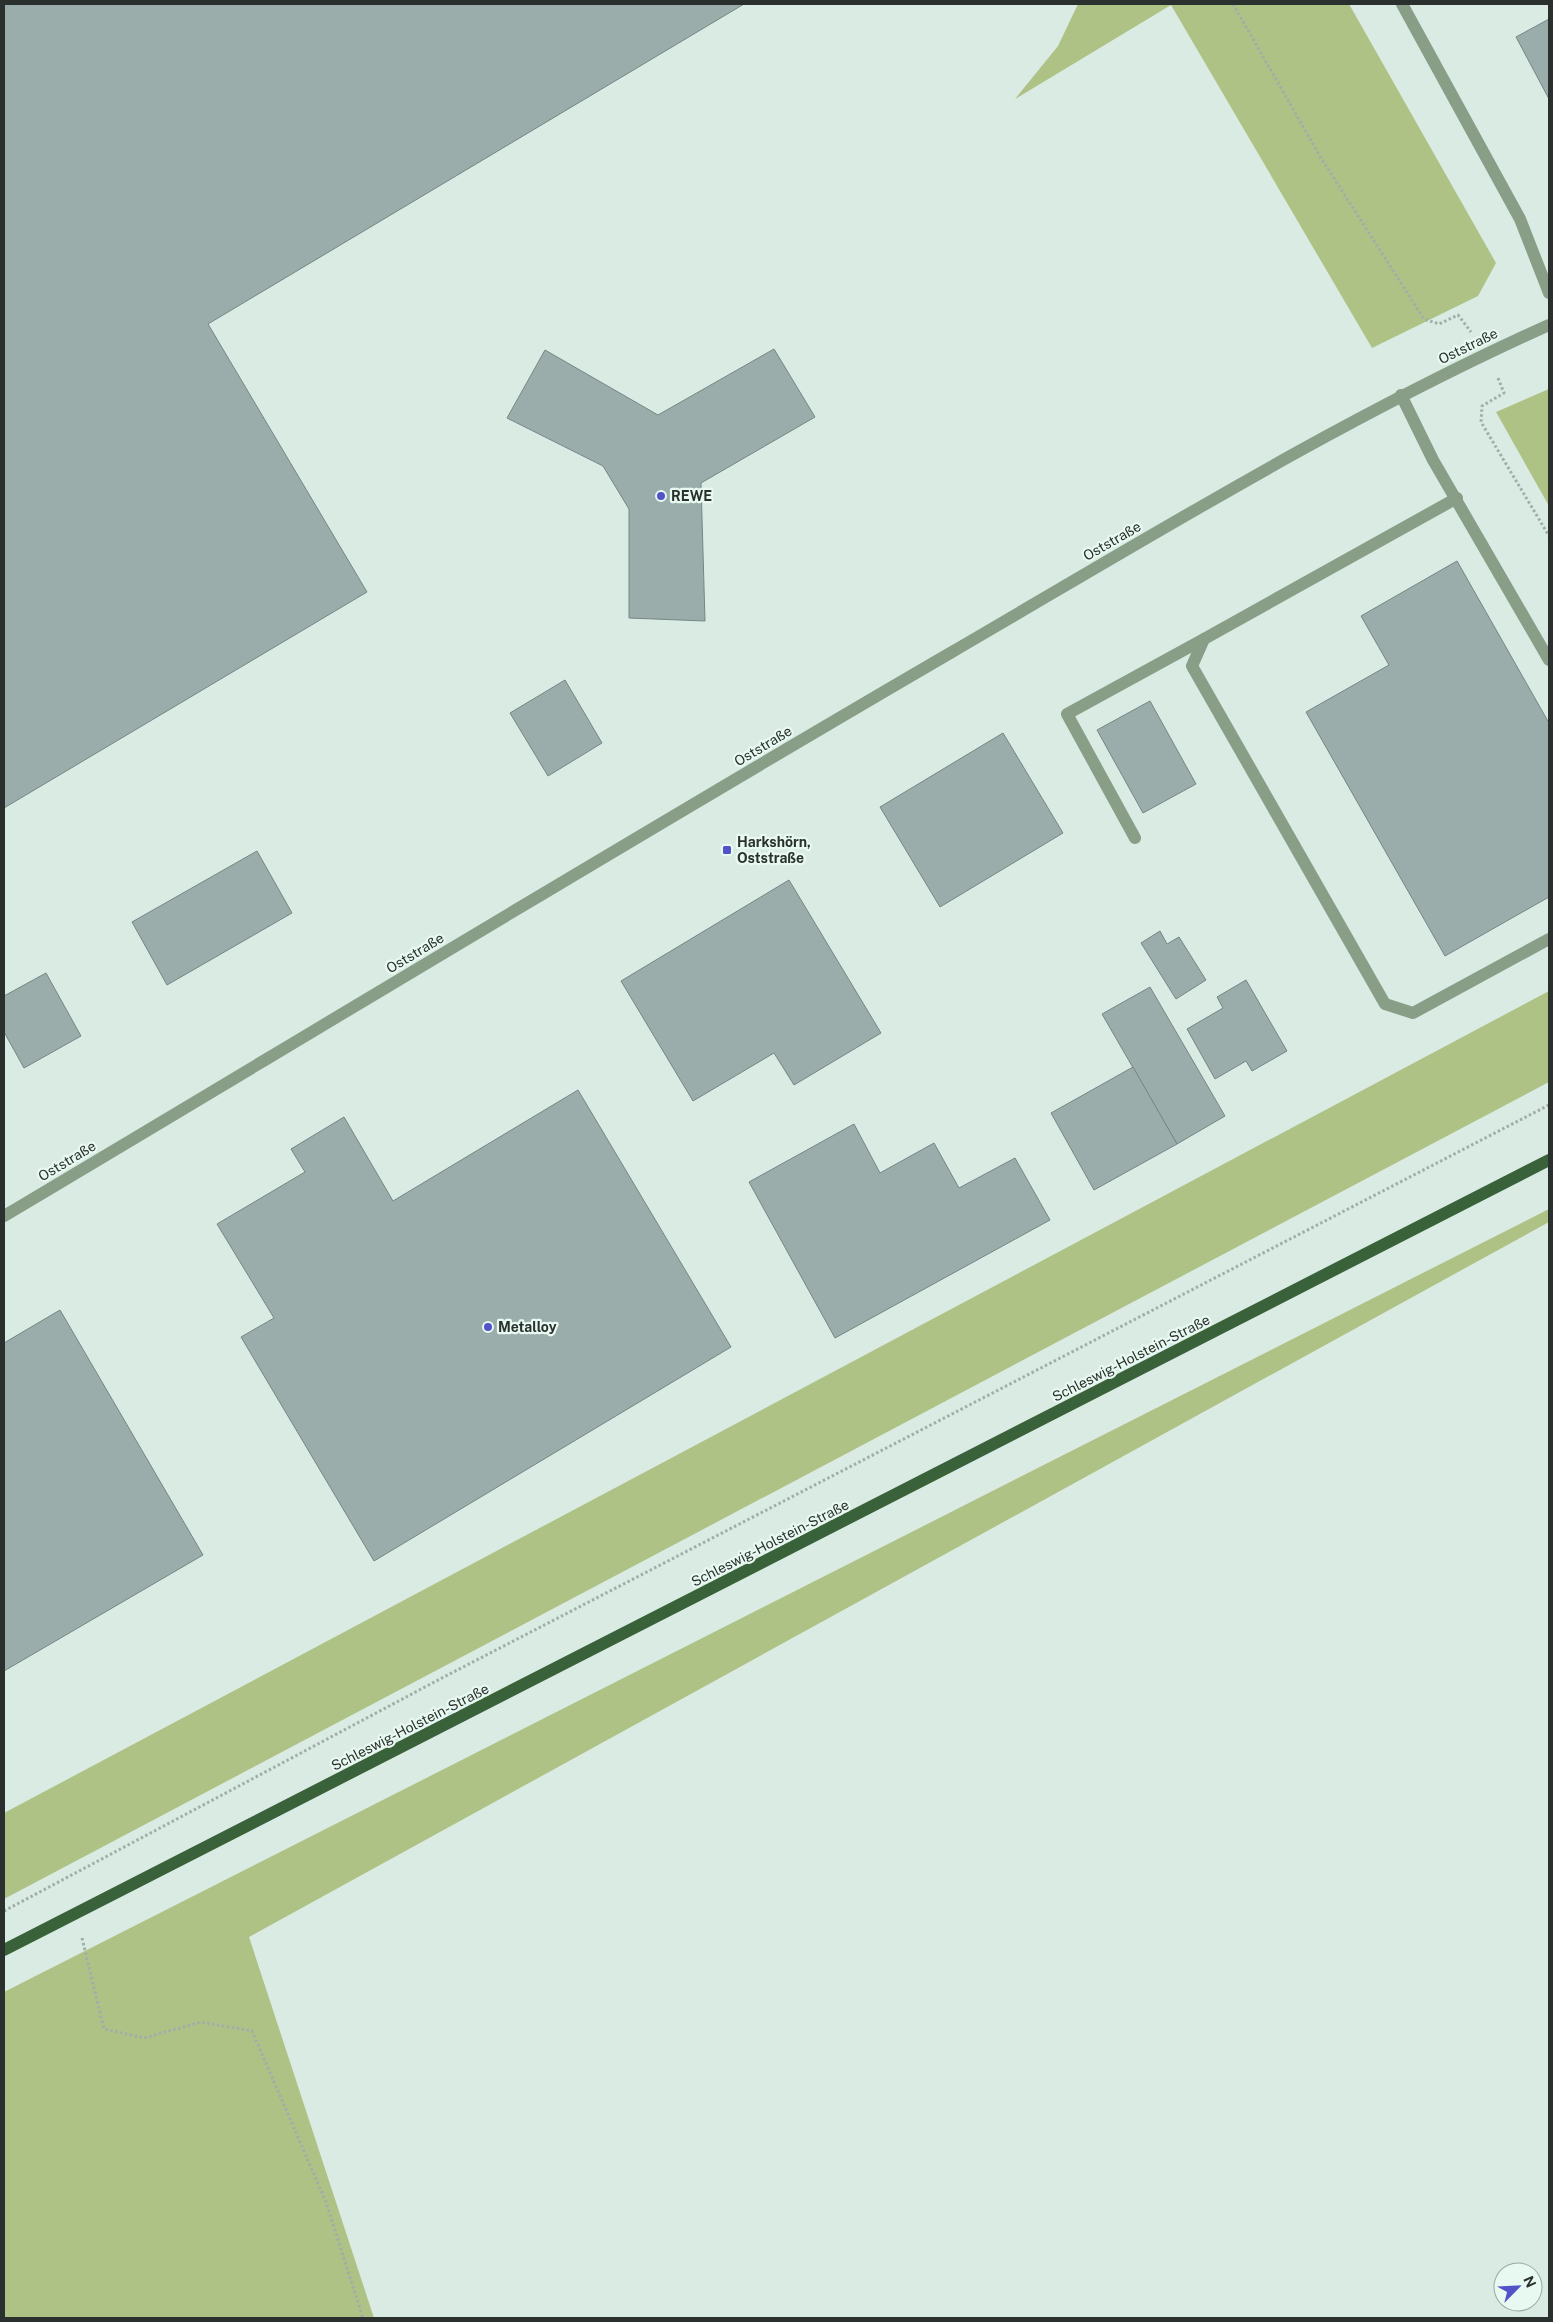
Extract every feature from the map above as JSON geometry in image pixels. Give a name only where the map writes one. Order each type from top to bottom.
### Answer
[{"type":"main road","name":"Schleswig-Holstein-Straße","points":[[4,1950],[1549,1160]]},
{"type":"street","points":[[1402,4],[1520,219],[1549,293]]},
{"type":"street","name":"Oststraße","points":[[4,1216],[887,690],[1293,453],[1401,395],[1549,325]]},
{"type":"street","points":[[1401,395],[1433,460],[1457,498],[1549,660]]},
{"type":"street","points":[[1135,838],[1067,714],[1457,498]]},
{"type":"street","points":[[1204,639],[1192,666],[1385,1004],[1413,1013],[1549,939]]},
{"type":"path","points":[[1233,4],[1321,158],[1411,302],[1424,319],[1439,324],[1458,315],[1487,353],[1504,393],[1482,406],[1481,422],[1549,536]]},
{"type":"path","points":[[4,1911],[440,1679],[1549,1105]]},
{"type":"path","points":[[76,1874],[76,1912],[104,2029],[144,2038],[201,2022],[252,2031],[326,2202],[363,2318]]},
{"type":"green space","points":[[1078,4],[1349,4],[1496,263],[1478,296],[1372,348],[1171,5],[1015,99],[1058,46]]},
{"type":"green space","points":[[1549,389],[1549,506],[1496,412]]},
{"type":"green space","points":[[1549,991],[1549,1082],[4,1899],[4,1813]]},
{"type":"green space","points":[[1549,1209],[1549,1222],[249,1937],[374,2318],[4,2318],[4,1992]]},
{"type":"building","points":[[4,4],[744,4],[208,324],[367,592],[4,808]]},
{"type":"building","points":[[1549,19],[1549,99],[1516,37]]},
{"type":"building","name":"REWE","points":[[774,349],[815,417],[701,483],[705,621],[629,618],[629,509],[603,466],[507,418],[545,350],[658,415]]},
{"type":"building","points":[[1457,561],[1549,723],[1549,897],[1445,956],[1306,712],[1389,665],[1361,616]]},
{"type":"building","points":[[565,680],[602,743],[548,776],[510,713]]},
{"type":"building","points":[[1150,701],[1196,784],[1143,813],[1097,730]]},
{"type":"building","points":[[1003,733],[1063,833],[940,907],[880,807]]},
{"type":"building","points":[[257,851],[292,913],[167,985],[132,922]]},
{"type":"building","points":[[789,880],[881,1033],[794,1085],[774,1053],[693,1101],[621,981]]},
{"type":"building","points":[[1160,931],[1167,944],[1179,937],[1206,980],[1176,999],[1141,943]]},
{"type":"building","points":[[46,973],[81,1036],[24,1068],[4,1032],[4,996]]},
{"type":"building","points":[[1246,980],[1287,1051],[1252,1071],[1246,1061],[1215,1079],[1187,1029],[1223,1008],[1217,997]]},
{"type":"building","points":[[1150,987],[1225,1116],[1177,1144],[1102,1014]]},
{"type":"building","points":[[1133,1067],[1177,1144],[1094,1190],[1051,1113]]},
{"type":"building","name":"Metalloy","points":[[578,1090],[731,1347],[374,1561],[241,1337],[274,1318],[217,1224],[305,1172],[291,1149],[344,1117],[393,1201]]},
{"type":"building","points":[[854,1124],[880,1173],[934,1143],[959,1188],[1015,1158],[1050,1220],[835,1338],[749,1182]]},
{"type":"building","points":[[60,1310],[203,1555],[4,1671],[4,1343]]},
{"type":"place","name":"REWE","points":[[661,496]]},
{"type":"place","name":"Harkshörn, Oststraße","points":[[727,850]]},
{"type":"place","name":"Metalloy","points":[[488,1327]]}]
